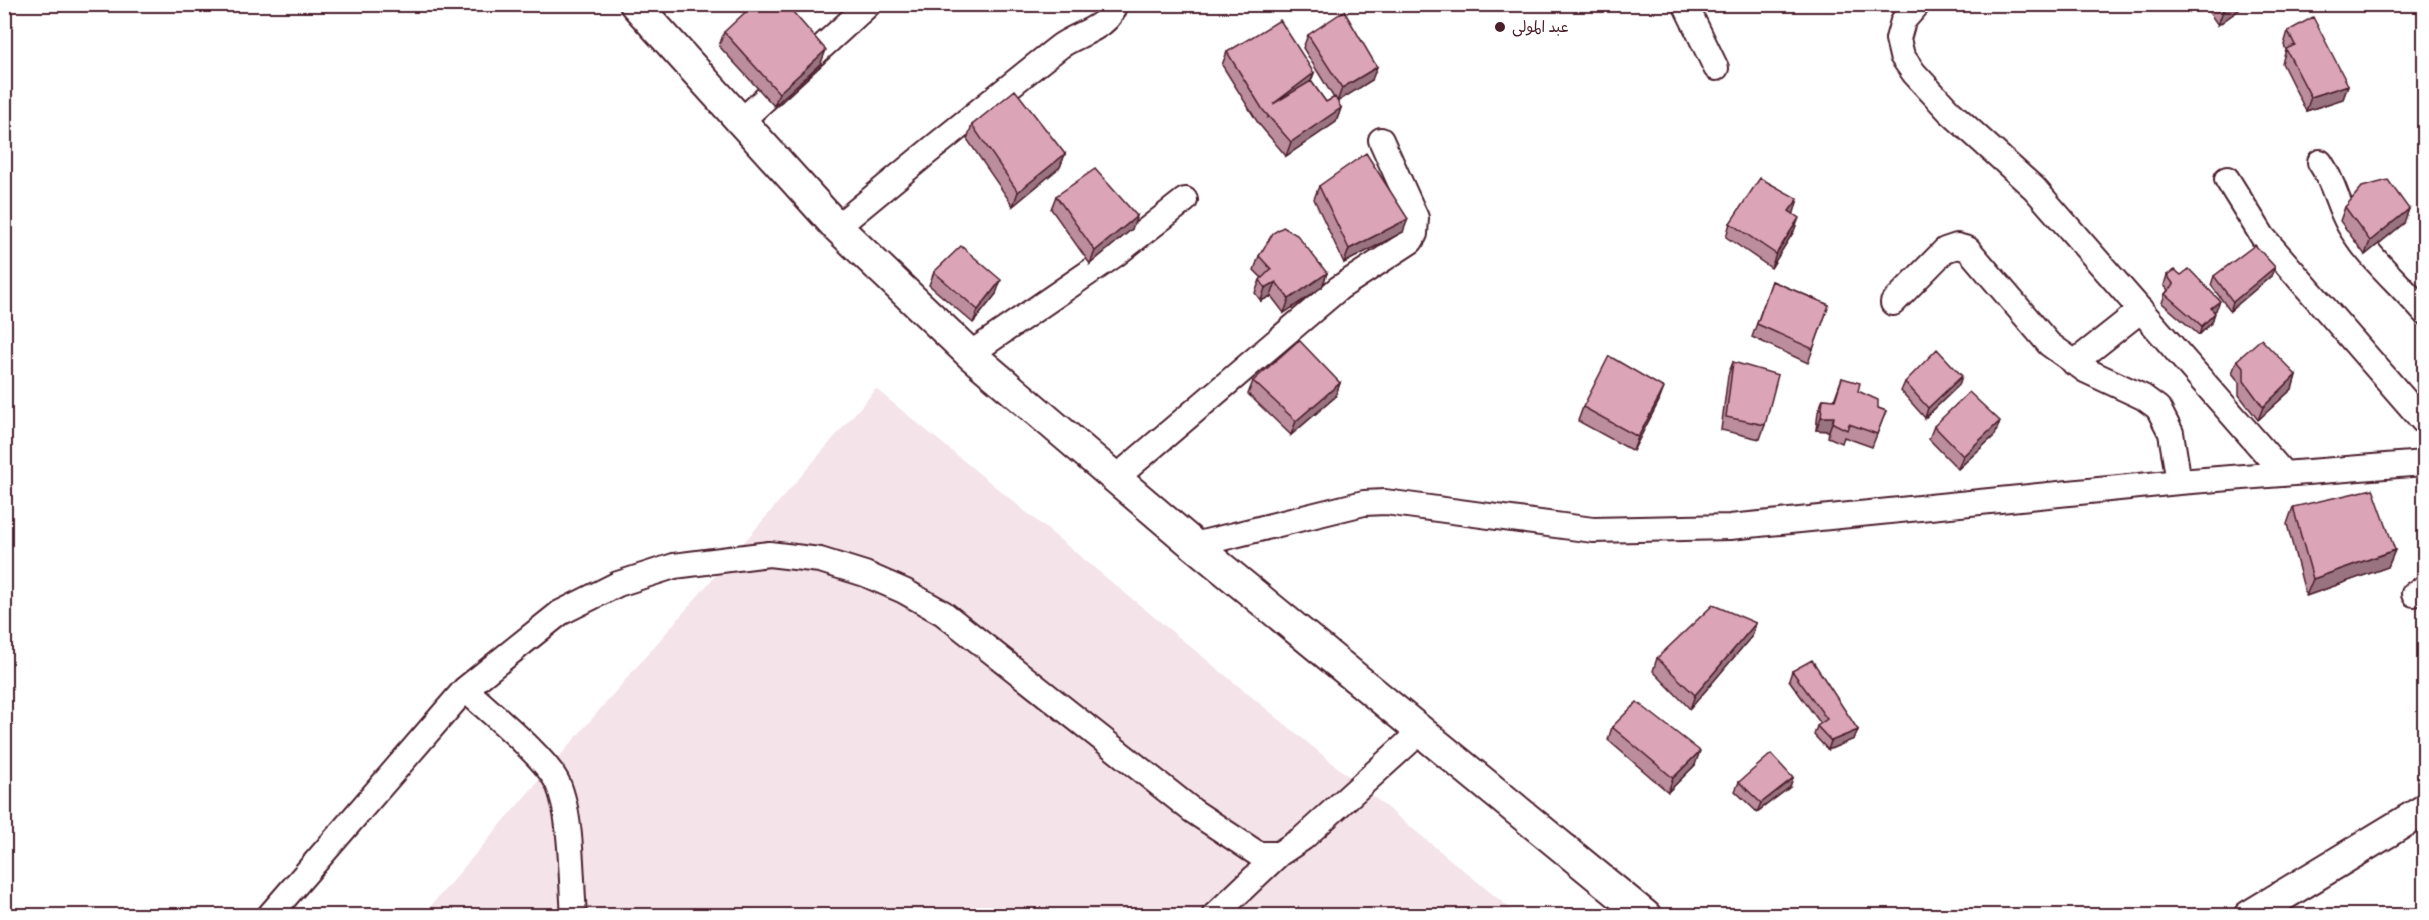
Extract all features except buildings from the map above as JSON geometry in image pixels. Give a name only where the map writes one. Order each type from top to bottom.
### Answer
[{"type":"main road","points":[[635,4],[837,227],[970,354],[1194,545],[1646,915]]},
{"type":"main road","points":[[2250,915],[2424,810]]},
{"type":"street","points":[[740,122],[870,4]]},
{"type":"street","points":[[837,227],[949,133],[1068,39],[1106,21],[1113,12],[1114,4]]},
{"type":"street","points":[[1685,4],[1716,68]]},
{"type":"street","points":[[1918,4],[1903,21],[1898,39],[1902,56],[1914,73],[1949,111],[2034,188],[2284,474]]},
{"type":"street","points":[[1117,477],[1339,288],[1411,241],[1415,234],[1416,218],[1381,140]]},
{"type":"street","points":[[2320,162],[2335,188],[2343,214],[2356,236],[2424,312]]},
{"type":"street","points":[[2227,179],[2263,237],[2424,422]]},
{"type":"street","points":[[970,354],[1116,254],[1185,200]]},
{"type":"street","points":[[1893,303],[1945,250],[1963,246],[1973,252],[2036,332],[2074,363],[2108,382],[2143,397],[2158,408],[2171,433],[2179,482]]},
{"type":"street","points":[[2074,363],[2141,310]]},
{"type":"street","points":[[1194,545],[1364,503],[1385,502],[1593,530],[1730,527],[2179,482],[2424,463]]},
{"type":"street","points":[[269,915],[465,689],[560,614],[618,584],[674,566],[769,554],[820,560],[874,579],[943,613],[1193,811],[1258,854],[1279,854]]},
{"type":"street","points":[[465,689],[544,764],[558,782],[564,806],[574,915]]},
{"type":"street","points":[[1214,915],[1279,854],[1303,838],[1421,731]]},
{"type":"shaded area","points":[[876,389],[1518,915],[422,916]]},
{"type":"place","name":"عبد المولى","points":[[1500,27]]}]
